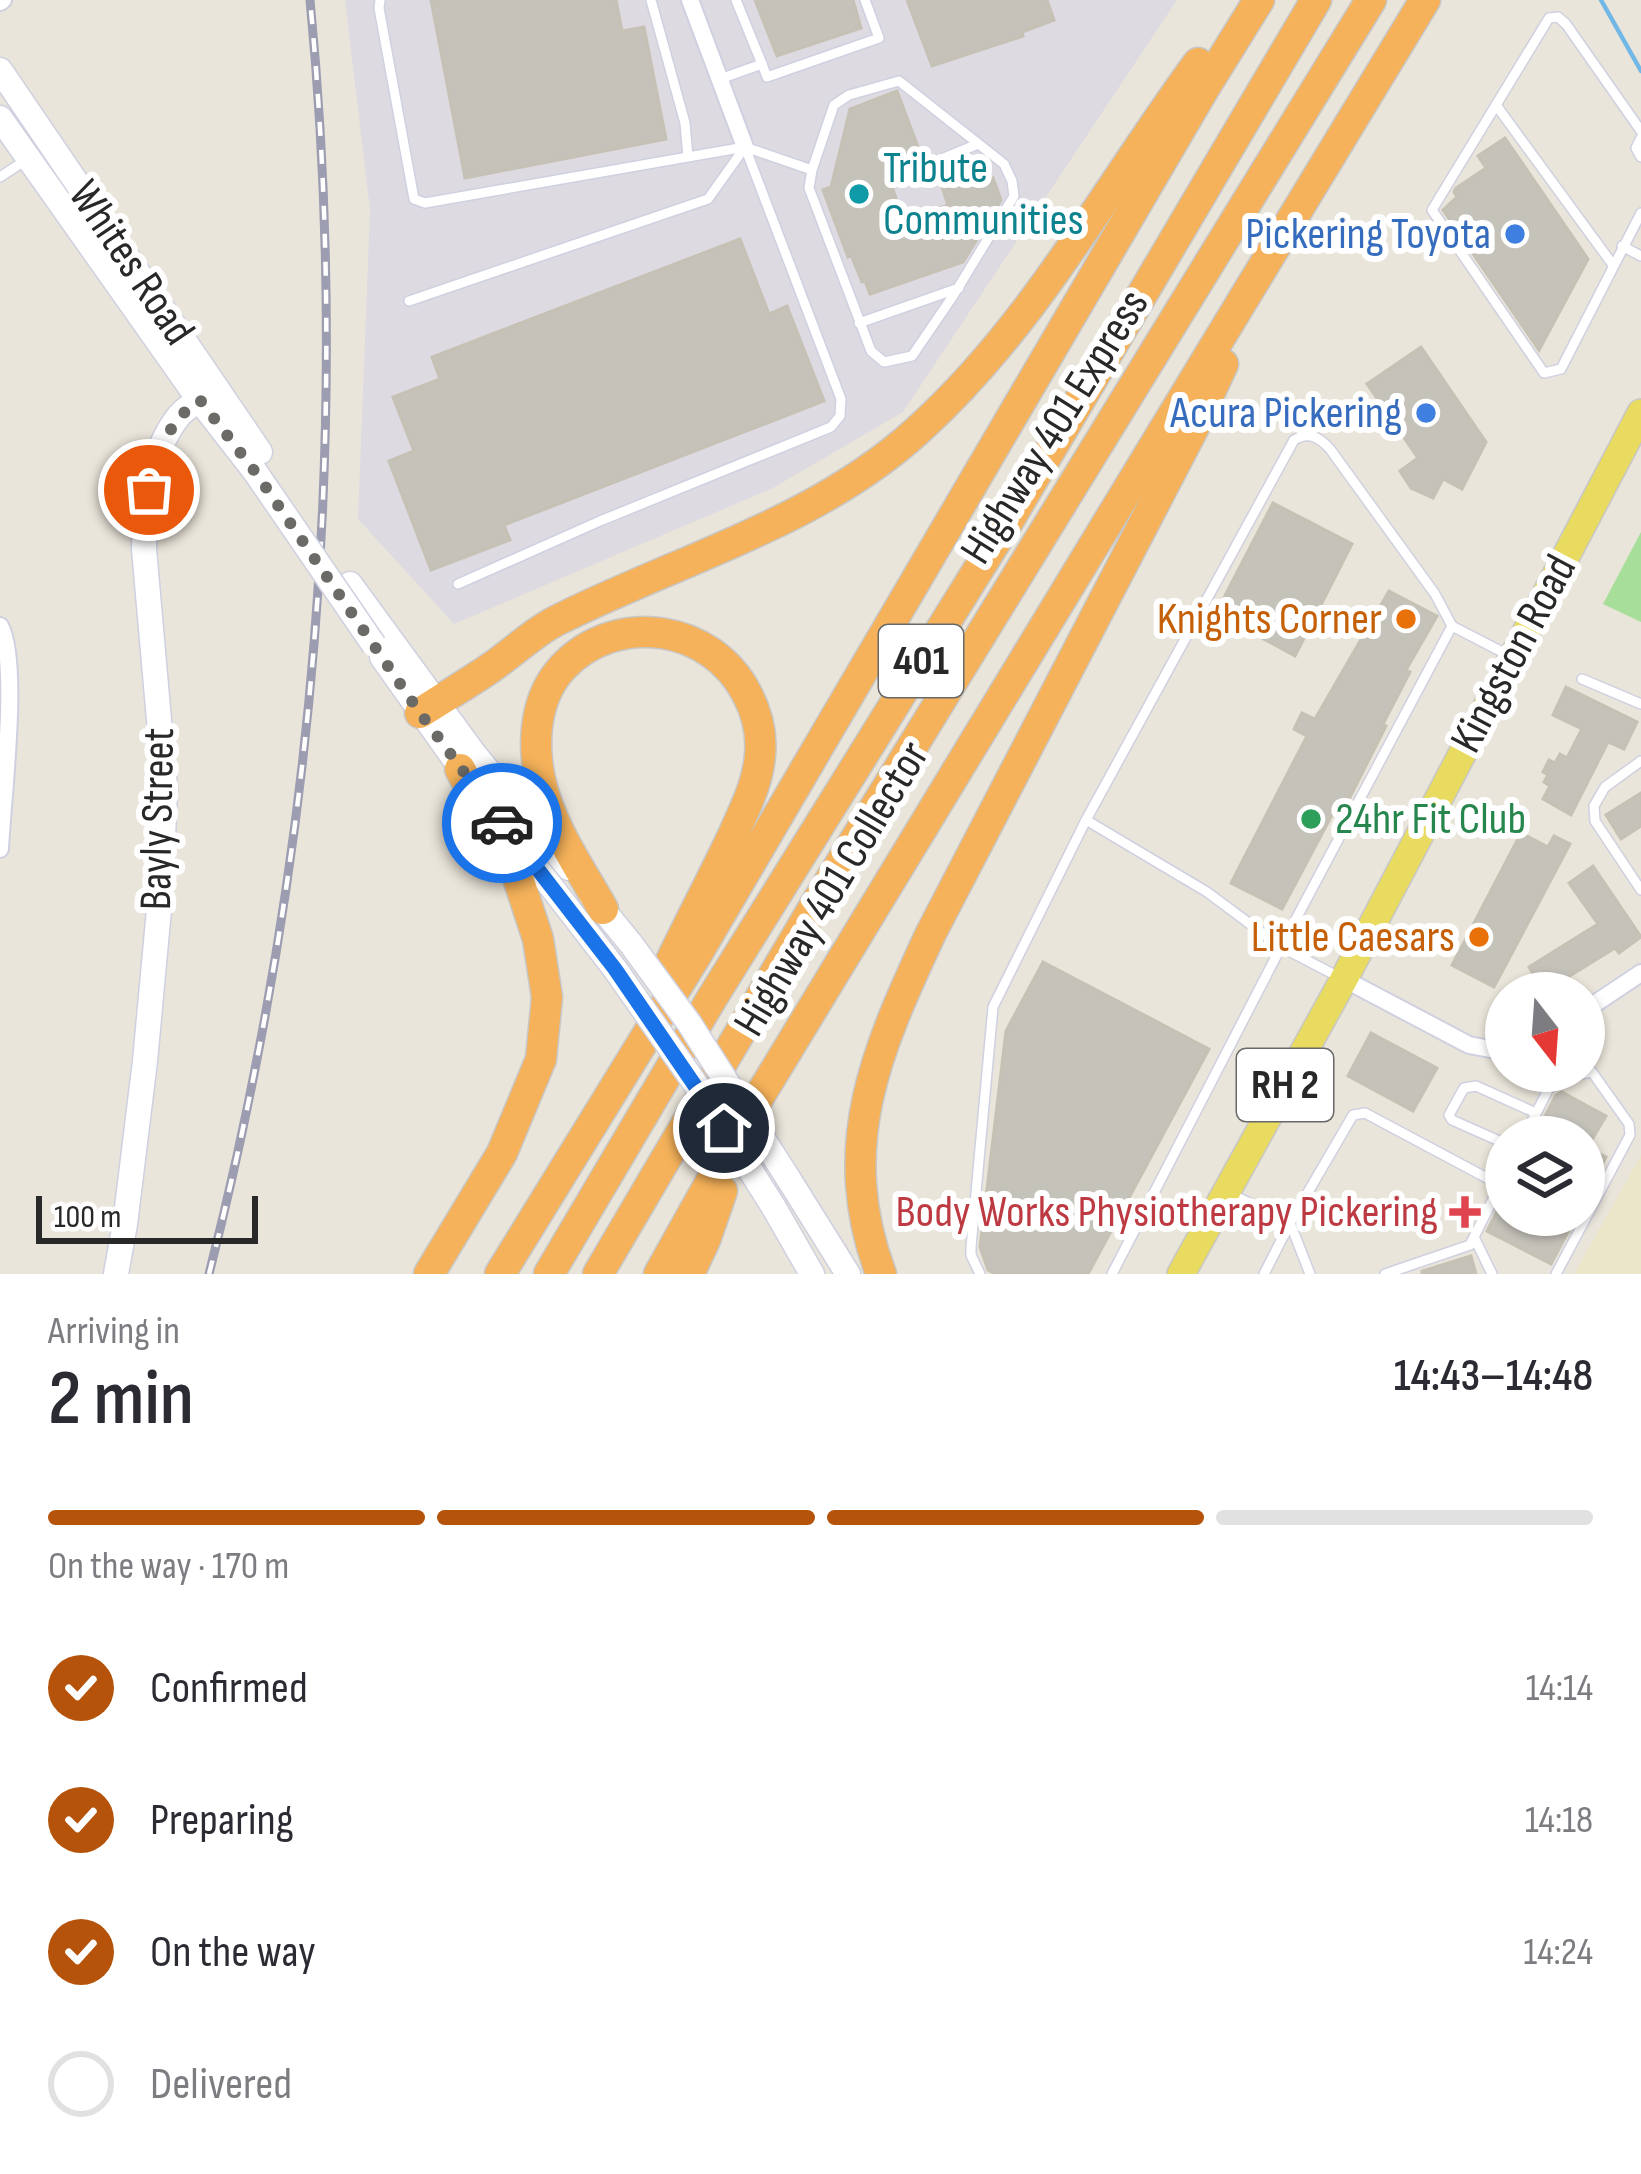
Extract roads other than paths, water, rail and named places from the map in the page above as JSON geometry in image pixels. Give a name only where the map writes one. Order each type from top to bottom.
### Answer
[{"type":"highway","points":[[428,708],[558,619],[776,524],[854,479],[916,433],[1034,302],[1245,0]]},
{"type":"highway","name":"Highway 401 Collector","points":[[500,1274],[627,1069],[1259,0]]},
{"type":"highway","name":"Highway 401 Express","points":[[549,1274],[712,998],[1006,525],[1316,0]]},
{"type":"highway","name":"Highway 401 Express","points":[[598,1274],[815,905],[1371,0]]},
{"type":"highway","name":"Highway 401 Collector","points":[[659,1274],[748,1115],[1425,0]]},
{"type":"highway","points":[[880,1274],[866,1225],[860,1155],[870,1081],[894,1011],[1192,431],[1282,237]]},
{"type":"highway","points":[[603,909],[563,840],[544,793],[537,758],[538,715],[560,670],[590,646],[638,632],[689,639],[721,658],[744,687],[760,730],[760,755],[747,804],[641,1024],[627,1069]]},
{"type":"highway","points":[[429,1274],[502,1153],[541,1058],[547,997],[538,939],[515,868],[460,769]]},
{"type":"highway","points":[[688,1274],[705,1240],[748,1115]]},
{"type":"main road","name":"Whites Road","points":[[0,70],[209,395]]},
{"type":"main road","name":"Whites Road","points":[[0,118],[258,462],[428,708],[631,944],[688,1023],[848,1274]]},
{"type":"main road","name":"Bayly Street","points":[[116,1274],[145,1061],[166,788],[144,548],[145,513],[159,454],[170,432],[180,414],[209,395]]},
{"type":"main road","name":"Kingston Road","points":[[1181,1274],[1344,980],[1641,413]]},
{"type":"main road","name":"Whites Road","points":[[428,708],[460,769],[615,969],[699,1089],[812,1274]]},
{"type":"street","points":[[690,0],[745,147]]},
{"type":"street","points":[[0,626],[9,683],[0,849]]},
{"type":"street","points":[[1605,998],[1641,973]]},
{"type":"street","points":[[1344,980],[1468,1045],[1485,1048]]},
{"type":"lane","points":[[380,0],[414,199],[425,203],[745,147],[812,170]]},
{"type":"lane","points":[[651,0],[685,123],[688,157]]},
{"type":"lane","points":[[736,0],[767,77],[879,38],[865,0]]},
{"type":"lane","points":[[1641,157],[1636,148],[1641,135],[1558,17],[1549,18],[1432,210],[1544,373],[1561,369],[1641,213]]},
{"type":"lane","points":[[720,80],[762,64]]},
{"type":"lane","points":[[899,81],[1004,164],[1014,196],[912,356],[884,362],[871,351],[809,188],[812,170],[835,105],[849,95],[899,81]]},
{"type":"lane","points":[[1496,105],[1612,265]]},
{"type":"lane","points":[[898,177],[978,144]]},
{"type":"lane","points":[[409,301],[708,199],[745,147]]},
{"type":"lane","points":[[458,584],[830,427],[840,416],[841,399],[745,147]]},
{"type":"lane","points":[[0,177],[28,158]]},
{"type":"lane","points":[[1622,247],[1641,256]]},
{"type":"lane","points":[[859,323],[959,287]]},
{"type":"lane","points":[[980,1274],[971,1247],[994,1006],[1086,820],[1294,440],[1310,435],[1330,449],[1436,594],[1452,626],[1512,658]]},
{"type":"lane","points":[[1112,1274],[1452,626]]},
{"type":"lane","points":[[1582,679],[1641,704]]},
{"type":"lane","points":[[1641,761],[1605,787],[1594,806],[1595,821],[1641,890]]},
{"type":"lane","points":[[1086,820],[1207,892],[1281,947],[1344,980]]},
{"type":"lane","points":[[1485,1135],[1452,1120],[1449,1114],[1464,1088],[1476,1086],[1536,1113]]},
{"type":"lane","points":[[1556,1274],[1630,1135],[1629,1124],[1605,1090]]},
{"type":"lane","points":[[1534,1116],[1547,1092]]},
{"type":"lane","points":[[1264,1274],[1353,1115],[1365,1113],[1485,1170]]},
{"type":"lane","points":[[1226,1191],[1290,1223],[1310,1274]]},
{"type":"lane","points":[[1385,1274],[1470,1245],[1485,1215]]},
{"type":"lane","points":[[1474,1237],[1492,1274]]},
{"type":"waterway","points":[[1601,0],[1641,71]]},
{"type":"railway","points":[[209,1274],[275,960],[314,641],[324,481],[326,320],[322,160],[310,0]]},
{"type":"place","name":"Tribute Communities","points":[[859,194]]},
{"type":"place","name":"Pickering Toyota","points":[[1515,234]]},
{"type":"place","name":"Acura Pickering","points":[[1426,413]]},
{"type":"place","name":"Knights Corner","points":[[1406,619]]},
{"type":"place","name":"24hr Fit Club","points":[[1311,819]]},
{"type":"place","name":"Little Caesars","points":[[1479,937]]},
{"type":"place","name":"Body Works Physiotherapy Pickering","points":[[1465,1212]]}]
